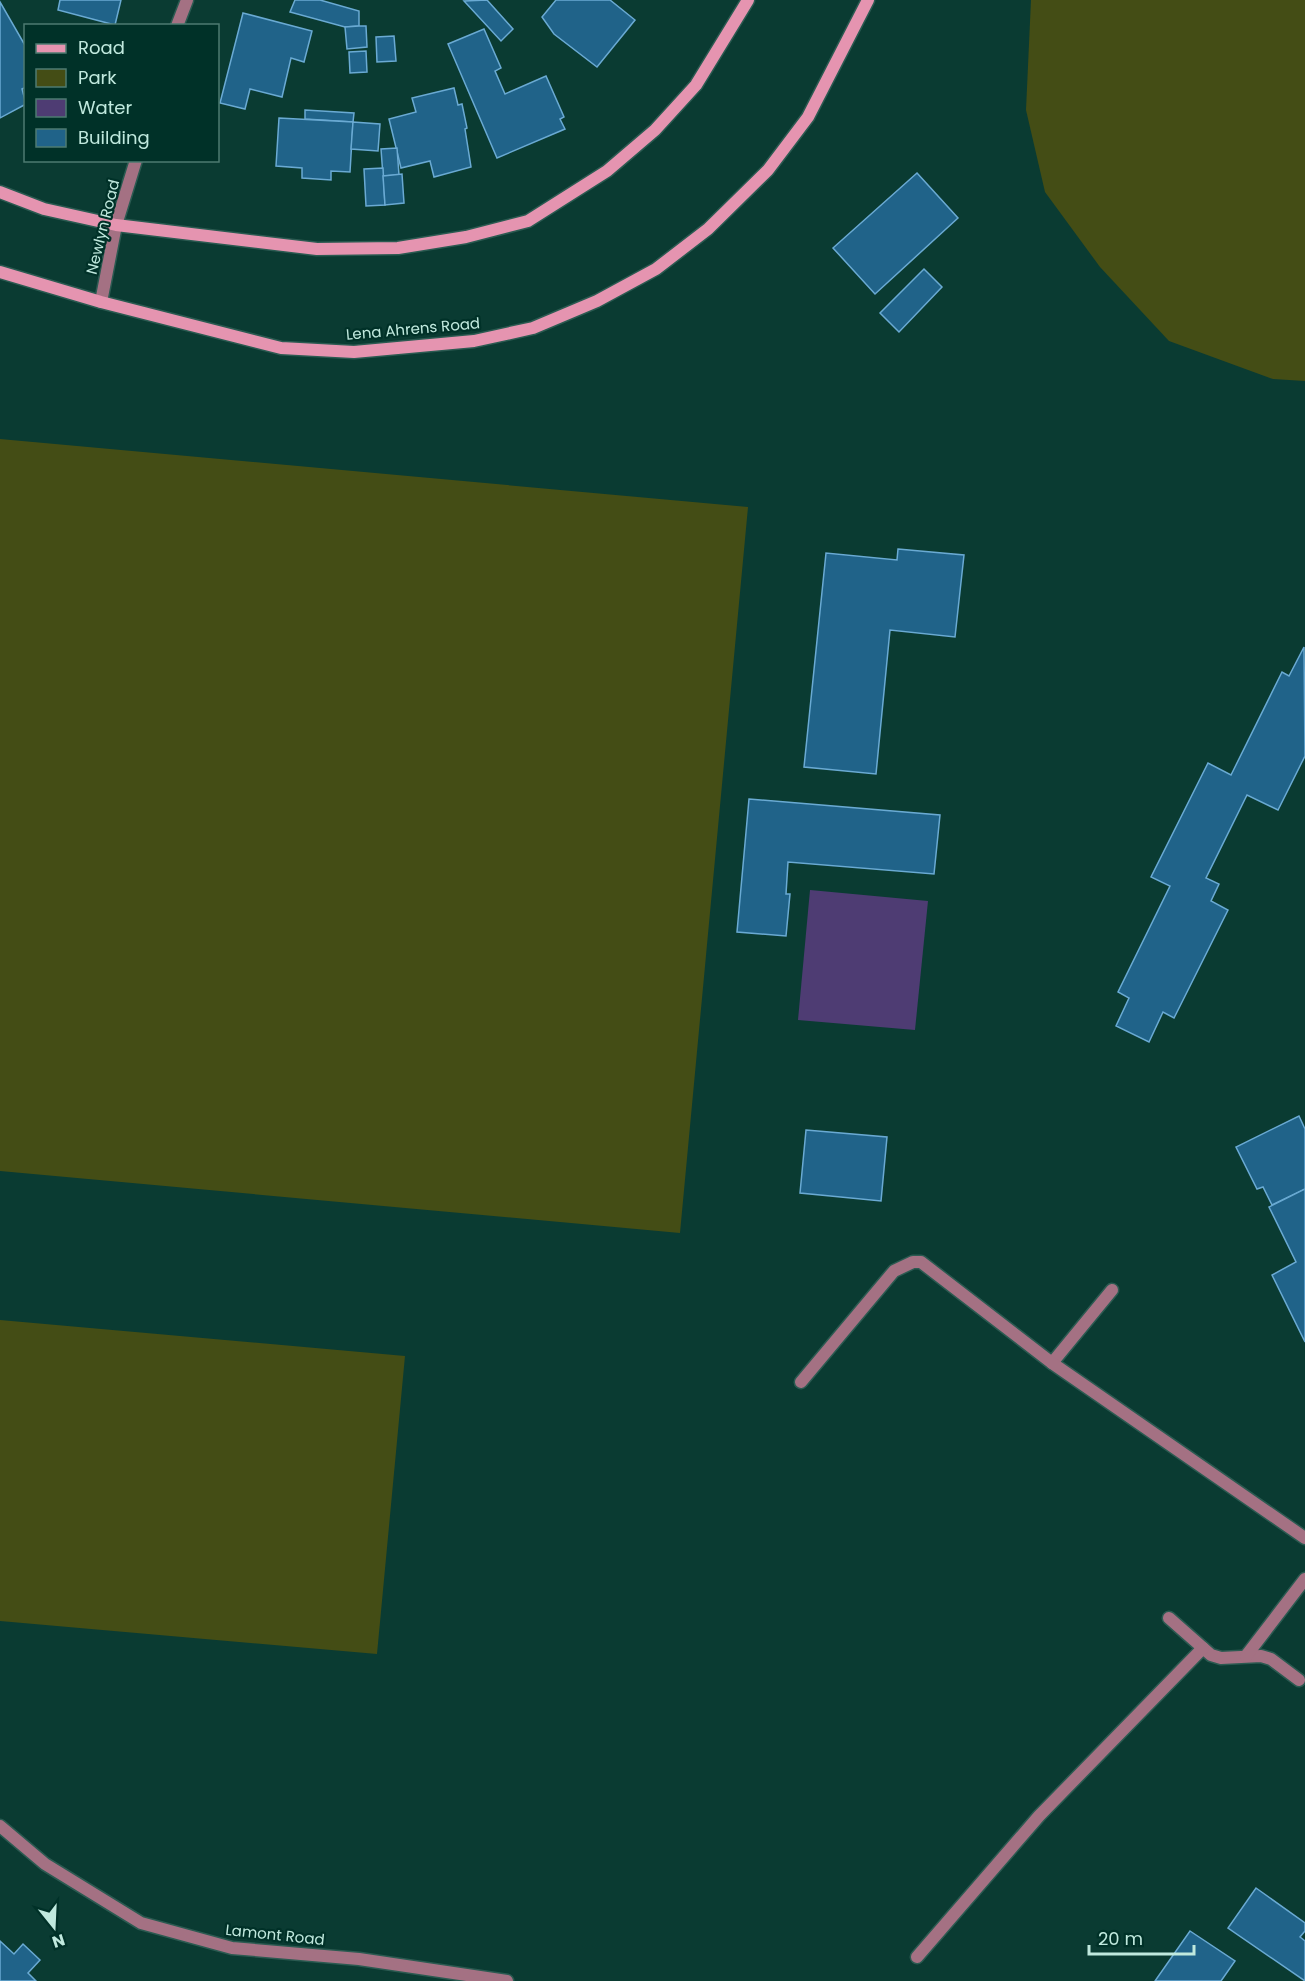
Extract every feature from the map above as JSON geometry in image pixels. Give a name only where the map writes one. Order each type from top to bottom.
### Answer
[{"type":"main road","points":[[0,192],[44,209],[117,225],[317,249],[398,248],[466,237],[528,221],[607,171],[655,130],[696,86],[748,0]]},
{"type":"main road","name":"Lena Ahrens Road","points":[[0,272],[101,302],[280,348],[354,352],[474,341],[532,328],[597,301],[656,269],[708,229],[768,170],[808,117],[868,0]]},
{"type":"street","points":[[178,24],[187,0]]},
{"type":"street","name":"Newlyn Road","points":[[101,302],[117,225],[135,162]]},
{"type":"street","points":[[801,1382],[894,1271],[913,1262],[921,1262],[1052,1363],[1305,1538]]},
{"type":"street","points":[[1052,1363],[1112,1290]]},
{"type":"street","points":[[1246,1656],[1305,1579]]},
{"type":"street","points":[[1169,1618],[1211,1655],[1221,1658],[1246,1656],[1271,1659],[1299,1680]]},
{"type":"street","points":[[917,1957],[1039,1816],[1203,1648]]},
{"type":"street","name":"Lamont Road","points":[[0,1826],[45,1864],[141,1923],[231,1948],[359,1959],[507,1981]]},
{"type":"green space","points":[[1031,0],[1305,0],[1305,381],[1273,379],[1169,341],[1100,267],[1045,192],[1026,110]]},
{"type":"green space","points":[[0,439],[748,507],[680,1233],[0,1171]]},
{"type":"green space","points":[[0,1320],[405,1356],[377,1654],[0,1621]]},
{"type":"water","points":[[810,890],[928,901],[915,1030],[798,1020]]},
{"type":"building","points":[[60,0],[121,0],[115,24],[58,10]]},
{"type":"building","points":[[295,0],[320,0],[359,11],[359,26],[345,27],[290,12]]},
{"type":"building","points":[[487,0],[513,29],[501,41],[464,1]]},
{"type":"building","points":[[556,0],[610,0],[635,20],[597,67],[554,34],[542,17]]},
{"type":"building","points":[[0,2],[24,44],[24,88],[22,89],[24,105],[0,118]]},
{"type":"building","points":[[243,13],[312,31],[304,62],[291,58],[282,97],[250,89],[245,109],[220,103]]},
{"type":"building","points":[[366,26],[367,47],[347,49],[345,27]]},
{"type":"building","points":[[484,29],[501,68],[495,71],[505,94],[546,76],[564,117],[560,119],[565,129],[497,158],[448,44]]},
{"type":"building","points":[[394,36],[396,61],[377,62],[376,37]]},
{"type":"building","points":[[366,51],[367,72],[350,73],[349,52]]},
{"type":"building","points":[[454,88],[458,105],[462,104],[471,167],[434,177],[430,161],[401,168],[389,119],[416,112],[412,98]]},
{"type":"building","points":[[305,110],[354,113],[353,122],[305,119]]},
{"type":"building","points":[[279,118],[353,122],[350,172],[331,171],[331,180],[302,178],[302,168],[276,166]]},
{"type":"building","points":[[353,122],[380,124],[378,151],[351,149]]},
{"type":"building","points":[[397,148],[399,175],[383,176],[381,149]]},
{"type":"building","points":[[383,168],[385,205],[366,206],[364,169]]},
{"type":"building","points":[[917,173],[958,218],[875,294],[833,248]]},
{"type":"building","points":[[402,174],[404,203],[385,205],[383,176]]},
{"type":"building","points":[[924,269],[942,287],[899,332],[880,313]]},
{"type":"building","points":[[898,549],[964,555],[955,637],[890,630],[876,774],[804,767],[826,553],[897,560]]},
{"type":"building","points":[[1304,647],[1305,756],[1278,810],[1247,795],[1206,878],[1219,884],[1211,901],[1228,910],[1174,1018],[1163,1012],[1149,1042],[1116,1026],[1129,998],[1118,992],[1170,886],[1151,877],[1208,763],[1231,775],[1282,672],[1289,676]]},
{"type":"building","points":[[749,799],[940,815],[934,874],[788,862],[786,894],[790,894],[786,936],[737,932]]},
{"type":"building","points":[[1299,1116],[1305,1129],[1305,1189],[1272,1205],[1263,1187],[1257,1189],[1236,1147]]},
{"type":"building","points":[[806,1130],[887,1137],[881,1201],[800,1193]]},
{"type":"building","points":[[1305,1189],[1305,1342],[1272,1275],[1296,1262],[1269,1207]]},
{"type":"building","points":[[1256,1888],[1305,1923],[1305,1931],[1300,1937],[1305,1941],[1305,1981],[1228,1928]]},
{"type":"building","points":[[1190,1931],[1235,1961],[1221,1981],[1155,1981]]},
{"type":"building","points":[[0,1941],[14,1954],[23,1944],[40,1960],[28,1973],[36,1981],[0,1981]]}]
